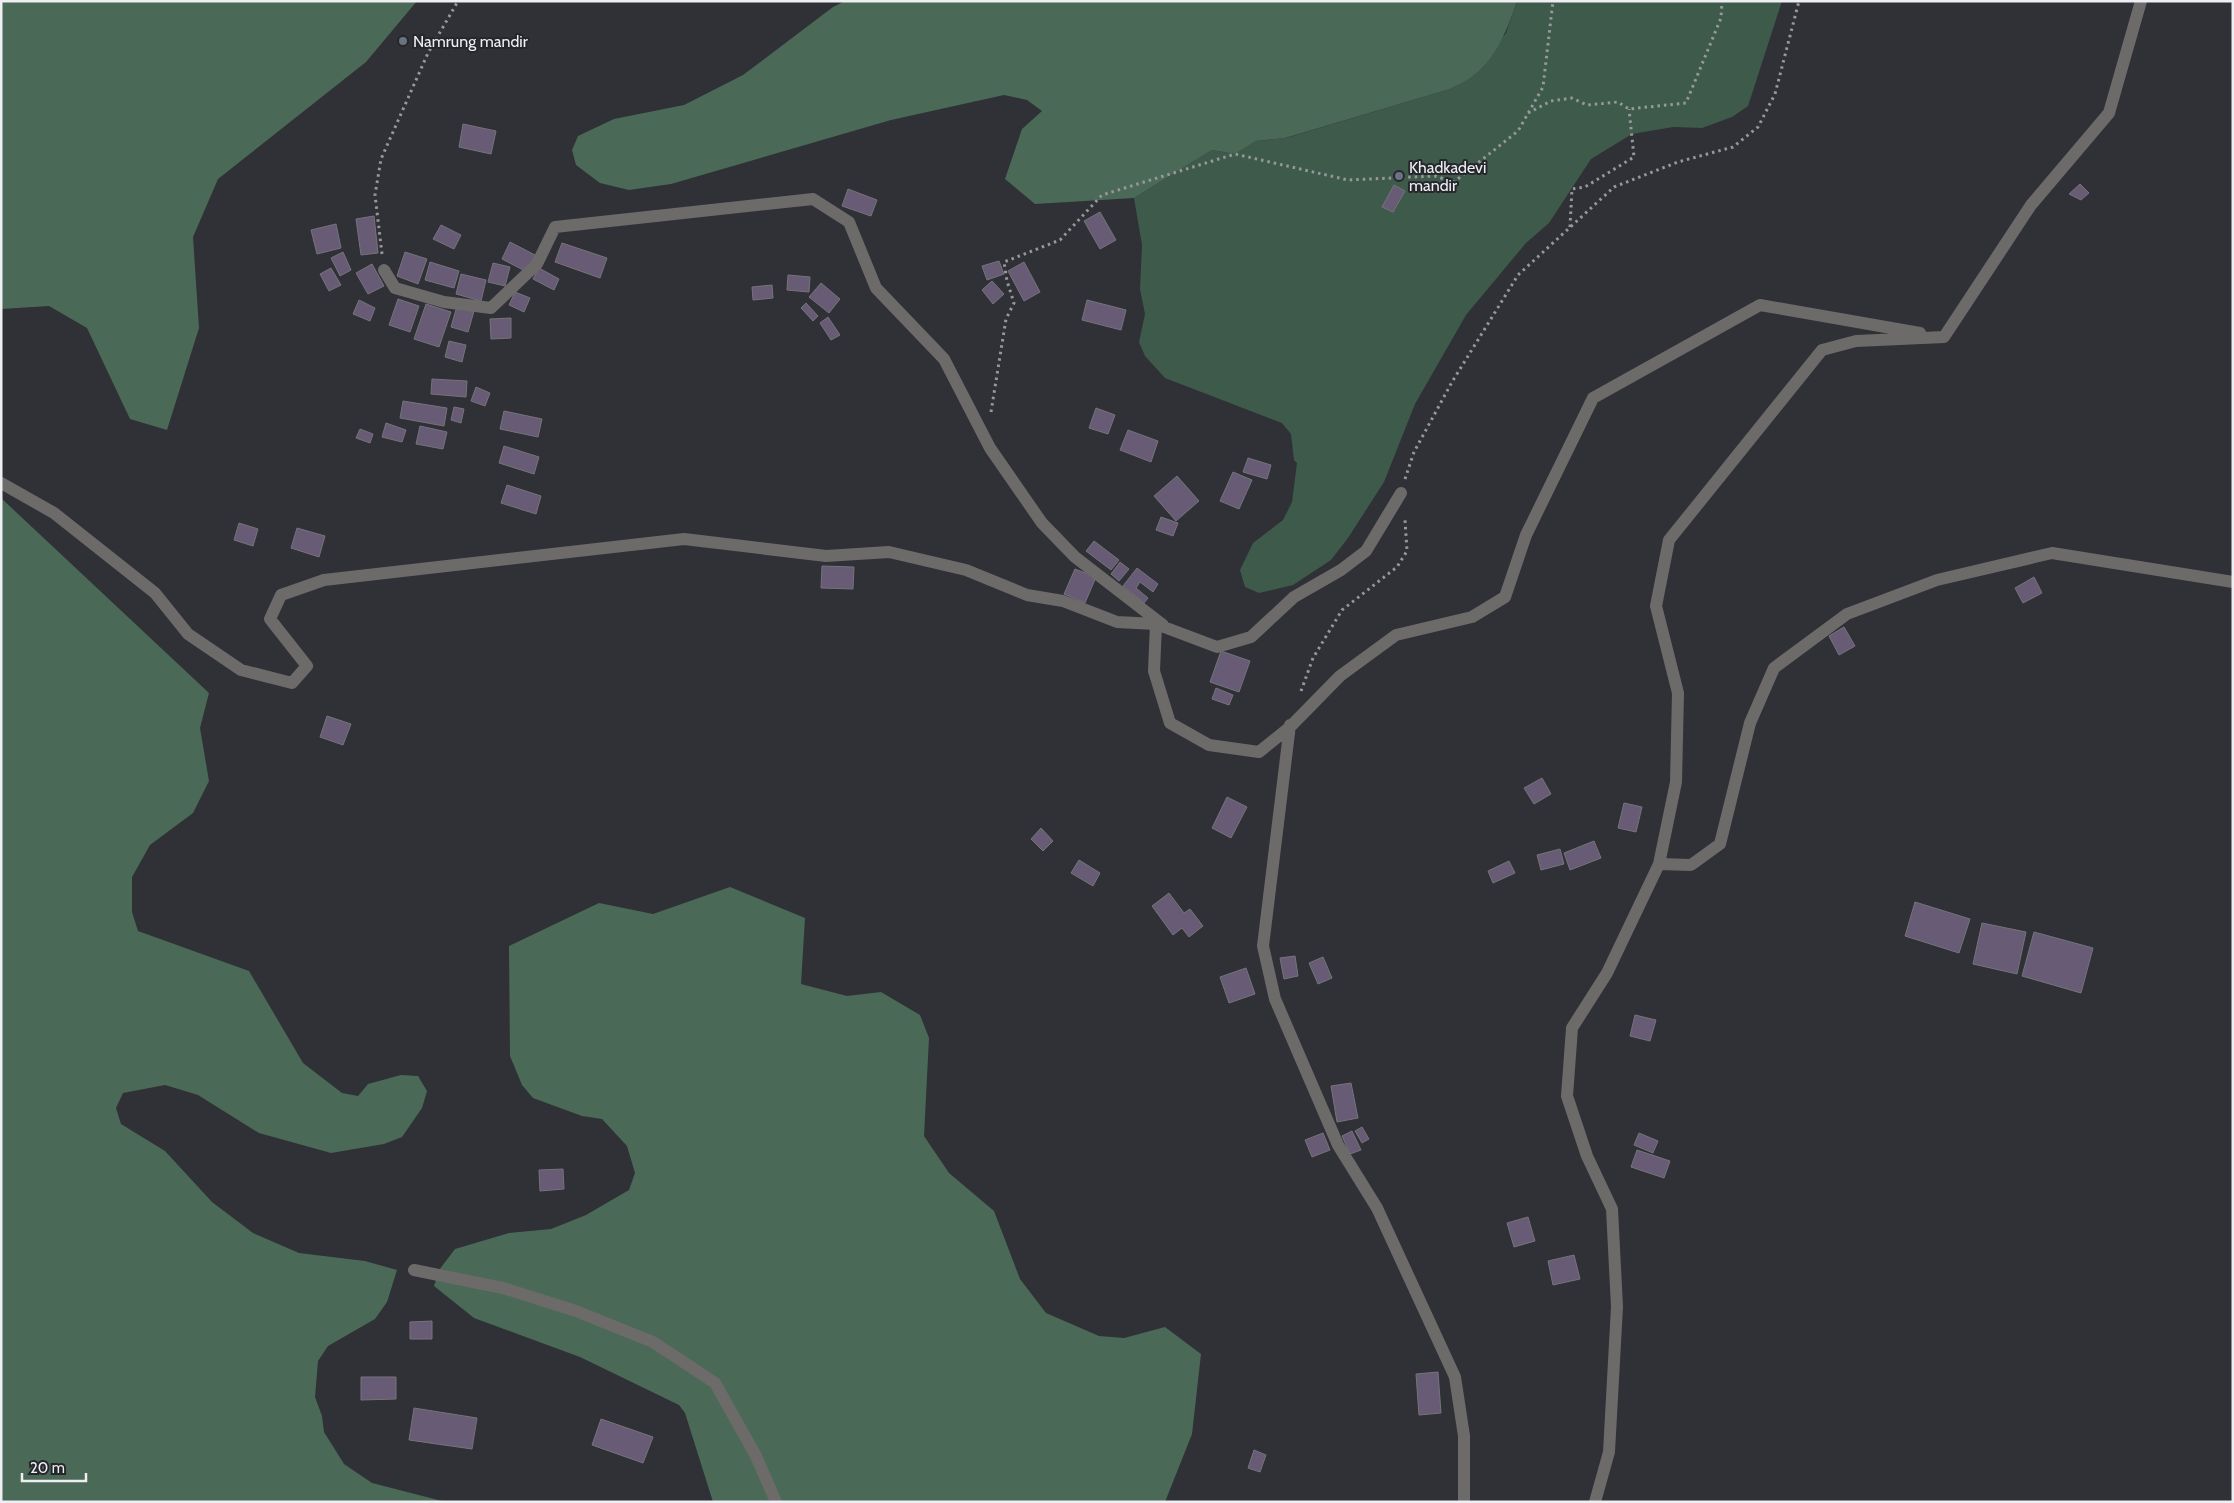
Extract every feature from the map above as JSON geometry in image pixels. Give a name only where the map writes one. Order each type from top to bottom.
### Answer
[{"type":"street","points":[[1944,337],[2031,205],[2109,113],[2141,1]]},
{"type":"street","points":[[384,270],[395,288],[444,302],[491,308],[537,264],[555,227],[813,199],[849,222],[876,288],[944,359],[986,440],[1049,530],[1076,557],[1108,584],[1169,629]]},
{"type":"street","points":[[1156,624],[1154,671],[1170,723],[1209,745],[1259,752],[1340,676],[1396,635],[1472,617],[1505,597],[1526,535],[1593,398],[1760,305],[1944,337]]},
{"type":"street","points":[[1594,1502],[1609,1452],[1617,1297],[1612,1209],[1586,1156],[1567,1096],[1572,1028],[1606,973],[1659,864],[1676,772],[1678,693],[1656,606],[1669,540],[1822,350],[1856,341],[1944,337]]},
{"type":"street","points":[[1,483],[54,513],[147,587],[188,634],[241,670],[292,683],[307,666],[270,619],[281,595],[324,580],[684,538],[826,556],[889,552],[966,570],[1027,595],[1063,601],[1118,622],[1156,624],[1217,646],[1251,637],[1294,597],[1340,570],[1366,551],[1401,493]]},
{"type":"street","points":[[1659,864],[1691,865],[1720,844],[1750,723],[1774,668],[1847,614],[1937,580],[2052,553],[2233,582]]},
{"type":"street","points":[[1291,722],[1263,946],[1275,999],[1338,1145],[1377,1208],[1455,1377],[1464,1436],[1464,1502]]},
{"type":"street","points":[[414,1270],[512,1290],[576,1311],[661,1347],[716,1383],[756,1456],[776,1502]]},
{"type":"path","points":[[384,270],[375,195],[381,159],[428,53],[458,1]]},
{"type":"path","points":[[986,440],[1006,319],[1014,302],[1007,281],[1004,262],[1060,240],[1102,195],[1235,154],[1348,180],[1435,176],[1454,182],[1518,131],[1543,87],[1553,1]]},
{"type":"path","points":[[1528,113],[1551,101],[1572,98],[1588,105],[1618,102],[1629,109],[1686,104],[1721,18],[1722,1]]},
{"type":"path","points":[[1291,722],[1313,658],[1342,610],[1397,567],[1407,551],[1407,531],[1401,493],[1414,452],[1452,382],[1518,275],[1614,187],[1678,162],[1733,147],[1758,127],[1775,94],[1799,1]]},
{"type":"path","points":[[1570,228],[1572,189],[1585,187],[1634,157],[1629,109]]},
{"type":"green space","points":[[1,1],[417,1],[366,62],[218,179],[193,237],[199,328],[167,430],[130,419],[87,328],[49,306],[1,309]]},
{"type":"green space","points":[[845,1],[1517,1],[1506,32],[1489,60],[1471,77],[1450,89],[1285,138],[1256,141],[1235,154],[1212,150],[1134,198],[1035,204],[1005,179],[1022,129],[1042,111],[1027,100],[1004,95],[891,120],[671,184],[629,190],[600,183],[576,165],[572,150],[578,136],[614,119],[684,105],[743,75],[833,7]]},
{"type":"green space","points":[[1517,1],[1782,1],[1748,106],[1732,117],[1702,128],[1673,127],[1632,134],[1591,159],[1549,223],[1526,243],[1466,315],[1415,404],[1384,482],[1348,538],[1331,560],[1293,585],[1259,593],[1245,587],[1240,570],[1253,543],[1283,520],[1292,502],[1297,463],[1294,460],[1291,434],[1282,423],[1165,378],[1145,356],[1139,342],[1145,314],[1140,289],[1142,245],[1134,198],[1212,150],[1235,154],[1256,141],[1286,138],[1450,89],[1474,75],[1506,33]]},
{"type":"green space","points":[[1,498],[209,693],[200,728],[209,781],[193,813],[150,845],[132,877],[132,912],[138,931],[249,971],[303,1063],[342,1093],[358,1096],[368,1084],[401,1075],[418,1076],[427,1091],[422,1108],[402,1137],[384,1144],[331,1153],[259,1133],[198,1095],[165,1085],[123,1093],[116,1108],[121,1124],[165,1151],[212,1202],[253,1233],[299,1253],[365,1261],[397,1270],[387,1302],[375,1319],[328,1346],[318,1361],[315,1397],[322,1416],[324,1432],[344,1464],[372,1483],[446,1502],[1,1502]]},
{"type":"green space","points":[[730,887],[805,918],[801,984],[847,996],[881,992],[920,1015],[929,1038],[924,1136],[949,1173],[994,1211],[1020,1279],[1046,1313],[1099,1336],[1124,1338],[1165,1327],[1201,1354],[1192,1434],[1165,1502],[713,1502],[685,1413],[679,1405],[580,1357],[474,1318],[434,1286],[439,1270],[455,1249],[509,1233],[551,1229],[586,1215],[629,1190],[635,1173],[627,1146],[602,1119],[582,1116],[533,1098],[522,1085],[510,1056],[509,946],[599,903],[653,914]]},
{"type":"building","points":[[463,124],[496,131],[491,154],[459,147]]},
{"type":"building","points":[[2080,184],[2089,193],[2081,200],[2069,194]]},
{"type":"building","points":[[1394,185],[1405,191],[1393,212],[1382,207]]},
{"type":"building","points":[[848,189],[877,200],[871,216],[842,206]]},
{"type":"building","points":[[1100,212],[1116,240],[1100,249],[1084,221]]},
{"type":"building","points":[[374,216],[378,253],[361,255],[356,219]]},
{"type":"building","points":[[336,224],[341,248],[317,254],[311,230]]},
{"type":"building","points":[[441,225],[461,235],[454,249],[433,239]]},
{"type":"building","points":[[510,242],[535,255],[527,272],[502,259]]},
{"type":"building","points":[[562,243],[607,258],[600,278],[555,262]]},
{"type":"building","points":[[343,252],[351,270],[340,276],[331,258]]},
{"type":"building","points":[[405,252],[427,259],[418,284],[397,276]]},
{"type":"building","points":[[999,261],[1004,274],[987,280],[982,266]]},
{"type":"building","points":[[430,262],[459,271],[454,288],[425,280]]},
{"type":"building","points":[[1024,262],[1040,292],[1024,301],[1008,271]]},
{"type":"building","points":[[493,263],[510,267],[505,286],[488,282]]},
{"type":"building","points":[[372,264],[384,286],[368,294],[356,273]]},
{"type":"building","points":[[331,268],[341,285],[329,291],[320,274]]},
{"type":"building","points":[[539,268],[559,279],[554,290],[533,279]]},
{"type":"building","points":[[461,274],[486,280],[481,301],[456,294]]},
{"type":"building","points":[[788,275],[810,277],[809,292],[787,290]]},
{"type":"building","points":[[992,281],[1004,294],[993,304],[982,290]]},
{"type":"building","points":[[821,283],[840,299],[829,313],[809,297]]},
{"type":"building","points":[[772,285],[773,298],[753,300],[752,287]]},
{"type":"building","points":[[515,292],[530,298],[524,312],[509,305]]},
{"type":"building","points":[[398,299],[419,306],[410,332],[389,325]]},
{"type":"building","points":[[359,300],[375,308],[370,321],[353,314]]},
{"type":"building","points":[[1087,300],[1126,310],[1121,330],[1082,320]]},
{"type":"building","points":[[806,303],[818,316],[813,321],[801,308]]},
{"type":"building","points":[[426,304],[451,312],[439,347],[414,339]]},
{"type":"building","points":[[457,306],[474,311],[468,332],[451,327]]},
{"type":"building","points":[[828,317],[840,335],[831,340],[820,323]]},
{"type":"building","points":[[511,318],[511,338],[491,339],[490,319]]},
{"type":"building","points":[[449,341],[466,345],[462,362],[445,357]]},
{"type":"building","points":[[432,379],[467,381],[466,397],[431,394]]},
{"type":"building","points":[[476,387],[490,393],[485,406],[471,401]]},
{"type":"building","points":[[403,401],[447,408],[444,426],[400,418]]},
{"type":"building","points":[[454,407],[464,409],[461,423],[451,420]]},
{"type":"building","points":[[1096,408],[1115,415],[1108,434],[1089,428]]},
{"type":"building","points":[[504,411],[542,419],[538,437],[500,429]]},
{"type":"building","points":[[386,423],[406,430],[402,442],[382,437]]},
{"type":"building","points":[[420,426],[447,432],[443,449],[416,444]]},
{"type":"building","points":[[360,429],[373,434],[370,443],[356,438]]},
{"type":"building","points":[[1128,430],[1158,441],[1151,462],[1120,450]]},
{"type":"building","points":[[504,446],[539,457],[534,474],[499,463]]},
{"type":"building","points":[[1248,458],[1271,465],[1267,479],[1243,472]]},
{"type":"building","points":[[1233,472],[1252,480],[1239,509],[1220,501]]},
{"type":"building","points":[[1177,476],[1199,501],[1176,521],[1154,496]]},
{"type":"building","points":[[507,485],[541,496],[536,514],[501,503]]},
{"type":"building","points":[[1161,517],[1178,523],[1173,536],[1156,530]]},
{"type":"building","points":[[239,523],[258,529],[253,546],[234,540]]},
{"type":"building","points":[[297,528],[325,536],[319,557],[291,548]]},
{"type":"building","points":[[1094,541],[1119,560],[1111,570],[1086,551]]},
{"type":"building","points":[[1120,562],[1129,569],[1119,581],[1111,574]]},
{"type":"building","points":[[822,566],[854,567],[853,589],[821,588]]},
{"type":"building","points":[[1137,568],[1158,584],[1153,592],[1140,582],[1136,588],[1148,598],[1144,603],[1123,586]]},
{"type":"building","points":[[1075,569],[1096,577],[1085,603],[1064,594]]},
{"type":"building","points":[[2034,577],[2042,593],[2023,603],[2015,588]]},
{"type":"building","points":[[1844,627],[1855,646],[1839,655],[1829,636]]},
{"type":"building","points":[[1221,651],[1250,661],[1239,692],[1210,682]]},
{"type":"building","points":[[1216,688],[1233,695],[1229,705],[1212,699]]},
{"type":"building","points":[[327,716],[351,724],[343,745],[320,737]]},
{"type":"building","points":[[1542,778],[1551,794],[1534,804],[1524,788]]},
{"type":"building","points":[[1227,797],[1247,807],[1231,838],[1212,828]]},
{"type":"building","points":[[1624,803],[1642,807],[1636,832],[1618,828]]},
{"type":"building","points":[[1041,828],[1053,841],[1043,851],[1031,839]]},
{"type":"building","points":[[1594,841],[1601,858],[1570,870],[1564,853]]},
{"type":"building","points":[[1560,849],[1564,864],[1541,870],[1537,855]]},
{"type":"building","points":[[1079,860],[1100,873],[1093,886],[1071,873]]},
{"type":"building","points":[[1509,861],[1515,873],[1493,883],[1488,871]]},
{"type":"building","points":[[1169,893],[1184,913],[1190,909],[1203,926],[1189,937],[1182,928],[1173,935],[1152,906]]},
{"type":"building","points":[[1915,902],[1970,919],[1959,953],[1905,936]]},
{"type":"building","points":[[1982,923],[2026,932],[2017,974],[1973,964]]},
{"type":"building","points":[[2034,932],[2093,948],[2081,993],[2022,976]]},
{"type":"building","points":[[1295,956],[1298,976],[1284,979],[1280,958]]},
{"type":"building","points":[[1323,957],[1332,978],[1318,984],[1309,963]]},
{"type":"building","points":[[1246,968],[1255,994],[1229,1003],[1220,977]]},
{"type":"building","points":[[1635,1015],[1656,1020],[1650,1041],[1630,1036]]},
{"type":"building","points":[[1351,1083],[1358,1118],[1337,1122],[1331,1086]]},
{"type":"building","points":[[1362,1127],[1369,1139],[1362,1143],[1355,1131]]},
{"type":"building","points":[[1352,1131],[1361,1150],[1350,1154],[1342,1136]]},
{"type":"building","points":[[1323,1133],[1330,1150],[1312,1157],[1305,1140]]},
{"type":"building","points":[[1639,1133],[1658,1141],[1653,1153],[1634,1145]]},
{"type":"building","points":[[1637,1150],[1670,1161],[1664,1178],[1631,1167]]},
{"type":"building","points":[[563,1169],[564,1189],[540,1191],[539,1170]]},
{"type":"building","points":[[1528,1217],[1535,1241],[1514,1247],[1507,1223]]},
{"type":"building","points":[[1574,1255],[1580,1279],[1553,1285],[1548,1261]]},
{"type":"building","points":[[432,1321],[432,1339],[410,1339],[410,1322]]},
{"type":"building","points":[[1438,1372],[1441,1413],[1419,1415],[1416,1374]]},
{"type":"building","points":[[361,1377],[396,1377],[396,1399],[361,1400]]},
{"type":"building","points":[[414,1408],[477,1418],[472,1449],[409,1440]]},
{"type":"building","points":[[601,1419],[653,1437],[643,1463],[592,1445]]},
{"type":"building","points":[[1254,1450],[1266,1455],[1260,1472],[1248,1468]]},
{"type":"place","name":"Namrung mandir","points":[[403,41]]},
{"type":"place","name":"Khadkadevi mandir","points":[[1399,176]]}]
